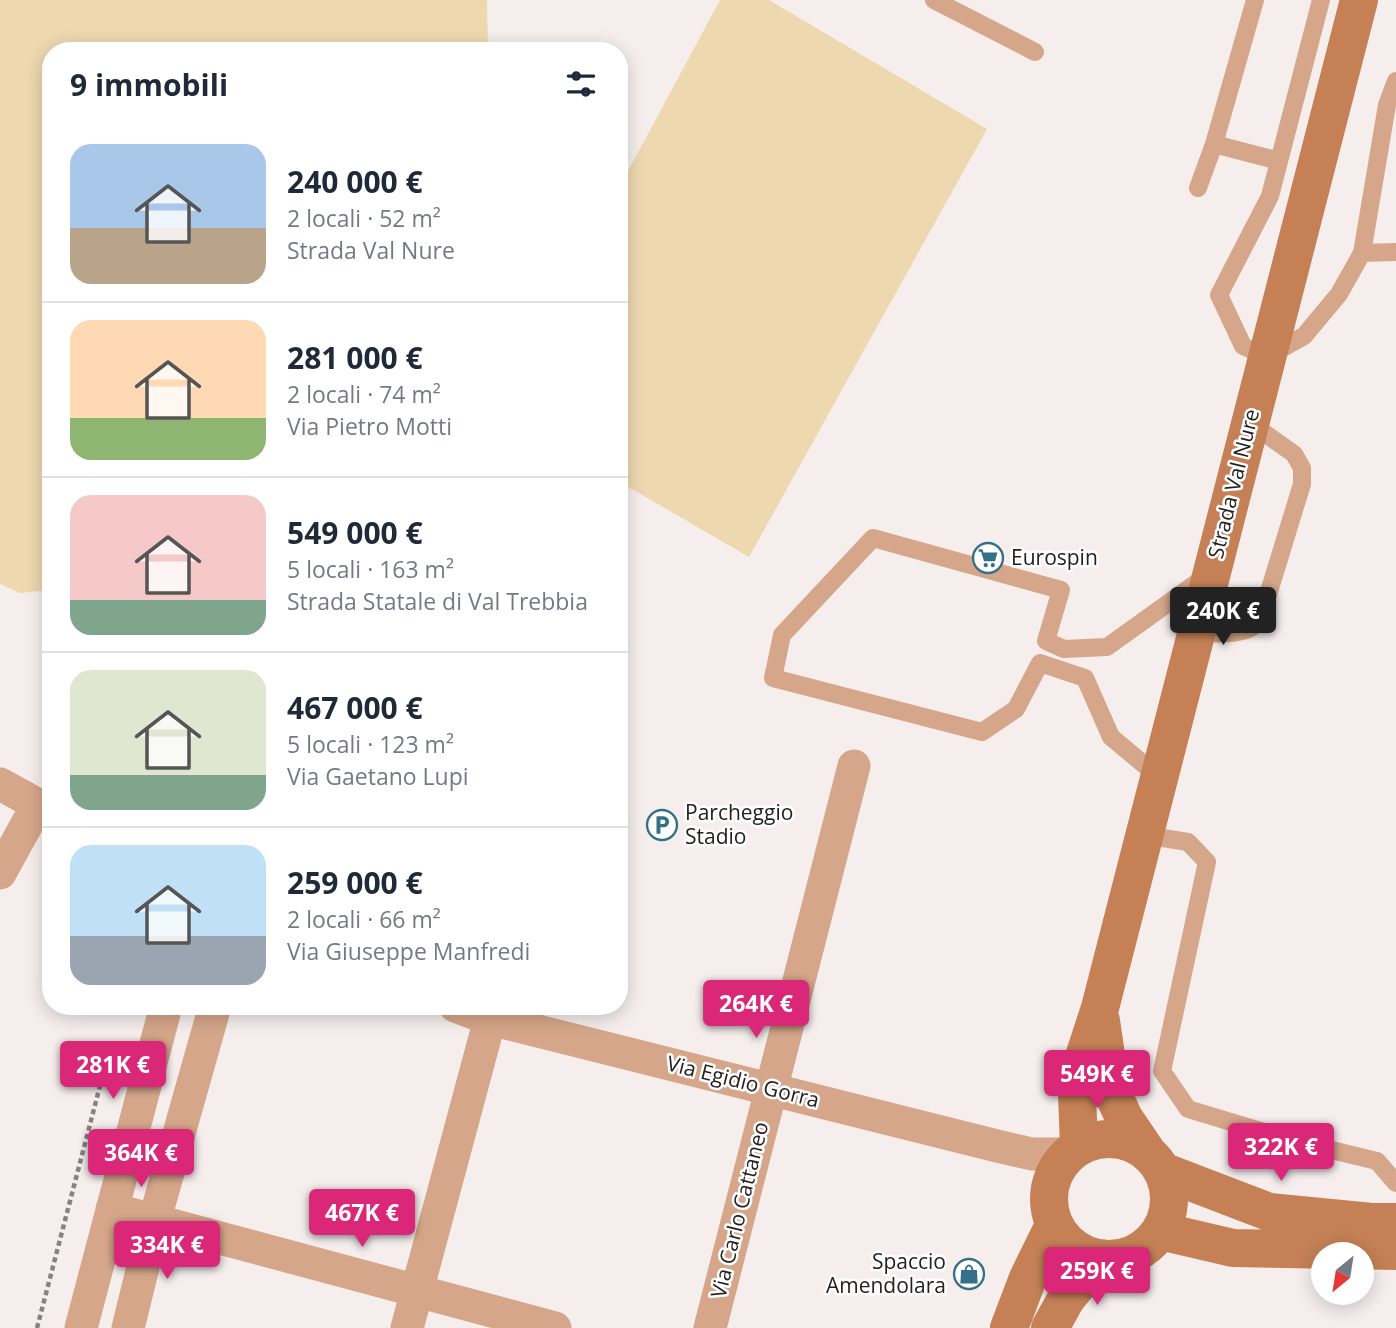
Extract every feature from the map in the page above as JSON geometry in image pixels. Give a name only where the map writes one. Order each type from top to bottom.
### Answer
[{"type":"main road","name":"Strada Val Nure","points":[[1058,1157],[1077,1095],[1084,1057],[1100,1008],[1359,0]]},
{"type":"main road","points":[[1100,1008],[1111,1089],[1124,1118],[1154,1162],[1168,1191],[1168,1212],[1160,1231],[1149,1244],[1133,1254],[1116,1259],[1099,1258],[1081,1252],[1065,1241],[1054,1225],[1049,1201],[1058,1157],[1096,1140],[1114,1139],[1131,1143],[1154,1162],[1269,1212],[1396,1222]]},
{"type":"main road","points":[[1009,1328],[1028,1278],[1054,1225]]},
{"type":"main road","points":[[1160,1231],[1233,1248],[1396,1251]]},
{"type":"main road","points":[[1050,1328],[1066,1299],[1099,1258]]},
{"type":"street","name":"Via Carlo Cattaneo","points":[[710,1328],[854,766]]},
{"type":"street","points":[[0,784],[42,807]]},
{"type":"street","points":[[0,873],[42,811]]},
{"type":"street","points":[[81,1328],[164,1015]]},
{"type":"street","points":[[128,1328],[154,1222],[212,1015]]},
{"type":"street","name":"Via Egidio Gorra","points":[[479,1015],[771,1089],[1058,1157]]},
{"type":"street","points":[[407,1328],[490,1019]]},
{"type":"street","points":[[112,1209],[555,1328]]},
{"type":"lane","points":[[934,0],[1035,52]]},
{"type":"lane","points":[[1198,188],[1214,144],[1255,0]]},
{"type":"lane","points":[[1321,0],[1270,196],[1219,295],[1243,346],[1266,357],[1304,336],[1339,293],[1362,253],[1387,105],[1396,81]]},
{"type":"lane","points":[[1214,144],[1279,162]]},
{"type":"lane","points":[[1362,253],[1396,252]]},
{"type":"lane","points":[[1196,633],[1242,632],[1254,628],[1260,621],[1302,484],[1302,468],[1294,454],[1249,423]]},
{"type":"lane","points":[[1159,777],[1111,737],[1085,678],[1041,663],[1016,709],[982,733],[773,678],[782,635],[873,538],[1060,590],[1046,641],[1064,649],[1107,647],[1211,573]]},
{"type":"lane","points":[[1144,835],[1188,842],[1207,862],[1162,1072],[1188,1110],[1290,1140],[1377,1161],[1396,1183]]},
{"type":"path","points":[[37,1328],[107,1059],[130,1045]]},
{"type":"shaded area","points":[[0,0],[487,0],[488,42],[42,42],[42,591],[20,593],[0,584]]},
{"type":"shaded area","points":[[720,0],[769,0],[987,129],[749,557],[628,487],[628,171]]},
{"type":"place","name":"Eurospin","points":[[988,558]]},
{"type":"place","name":"Parcheggio Stadio","points":[[662,825]]},
{"type":"place","name":"Spaccio Amendolara","points":[[969,1274]]}]
